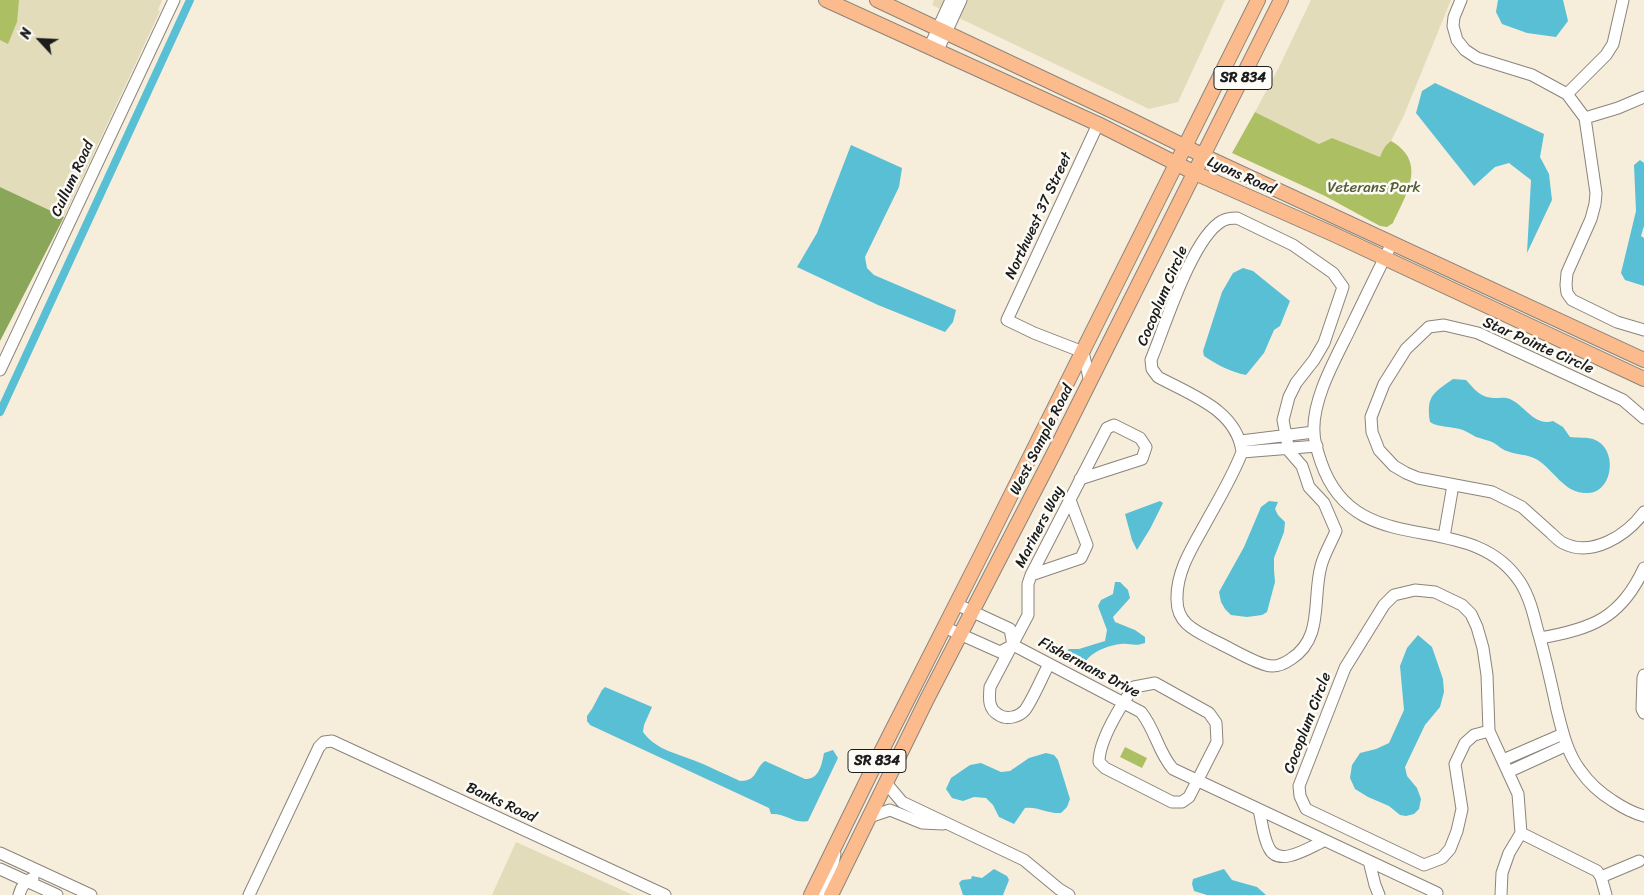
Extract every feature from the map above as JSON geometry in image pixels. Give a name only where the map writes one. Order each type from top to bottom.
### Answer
[{"type":"main road","name":"Lyons Road","points":[[826,0],[1098,124],[1195,173],[1384,258],[1644,379]]},
{"type":"main road","name":"Lyons Road","points":[[874,0],[942,30],[1204,156],[1644,360]]},
{"type":"main road","name":"West Sample Road","points":[[811,895],[1258,0]]},
{"type":"main road","name":"West Sample Road","points":[[831,895],[960,634],[1090,382],[1281,0]]},
{"type":"street","name":"Cullum Road","points":[[0,370],[174,0]]},
{"type":"street","points":[[933,50],[952,0]]},
{"type":"street","points":[[942,30],[961,0]]},
{"type":"street","points":[[1461,0],[1454,17],[1453,26],[1457,40],[1465,50],[1477,58],[1532,74],[1567,94],[1585,118],[1596,193],[1595,204],[1567,273],[1567,293],[1572,300],[1617,322],[1644,330]]},
{"type":"street","points":[[1567,94],[1606,55],[1613,44],[1623,0]]},
{"type":"street","points":[[1585,118],[1642,101]]},
{"type":"street","name":"Northwest 37 Street","points":[[1083,352],[1034,333],[1007,320],[1098,124]]},
{"type":"street","name":"Cocoplum Circle","points":[[1237,218],[1244,220],[1293,245],[1333,273],[1343,287],[1324,343],[1314,360],[1296,383],[1289,397],[1282,420],[1284,435],[1289,451],[1302,466],[1309,487],[1324,503],[1336,532],[1322,564],[1316,601],[1315,626],[1307,645],[1295,657],[1282,665],[1268,666],[1196,631],[1184,622],[1177,612],[1176,598],[1183,568],[1242,447],[1234,427],[1216,408],[1158,377],[1152,369],[1152,360],[1192,257],[1214,226],[1224,220],[1237,218]]},
{"type":"street","points":[[1392,242],[1334,362],[1320,397],[1314,432],[1320,462],[1328,480],[1341,497],[1355,510],[1372,521],[1388,527],[1473,544],[1490,553],[1506,565],[1519,580],[1528,596],[1565,740],[1579,769],[1601,794],[1618,805],[1644,816]]},
{"type":"street","name":"Star Pointe Circle","points":[[1644,418],[1623,400],[1478,333],[1444,325],[1428,327],[1406,349],[1384,384],[1371,416],[1372,432],[1379,450],[1394,466],[1418,478],[1492,492],[1515,503],[1562,543],[1583,548],[1596,546],[1616,538],[1636,523],[1644,512]]},
{"type":"street","points":[[1083,352],[1090,382]]},
{"type":"street","name":"Mariners Way","points":[[1049,664],[1024,711],[1012,718],[1001,716],[991,708],[989,699],[990,687],[1028,615],[1028,584],[1031,575],[1106,428],[1114,425],[1140,438],[1146,447],[1142,459],[1080,479]]},
{"type":"street","points":[[1242,447],[1284,435],[1314,432]]},
{"type":"street","points":[[1242,447],[1288,448],[1317,446]]},
{"type":"street","points":[[1444,537],[1453,485]]},
{"type":"street","points":[[1031,575],[1082,558],[1087,545],[1070,500]]},
{"type":"street","points":[[1540,638],[1568,633],[1589,626],[1608,615],[1640,589],[1643,573]]},
{"type":"street","name":"Cocoplum Circle","points":[[1489,731],[1474,735],[1464,743],[1456,764],[1462,809],[1458,831],[1450,849],[1442,858],[1431,864],[1424,865],[1306,808],[1300,796],[1299,786],[1345,668],[1384,605],[1394,595],[1416,590],[1435,592],[1462,605],[1471,614],[1477,627],[1483,648],[1487,675],[1489,731],[1518,794],[1521,833]]},
{"type":"street","points":[[944,627],[1000,652],[1013,645],[1010,629],[956,604]]},
{"type":"street","name":"Fishermans Drive","points":[[1013,645],[1141,712],[1150,724],[1164,759],[1173,769],[1433,893]]},
{"type":"street","points":[[1644,675],[1642,678],[1642,709],[1644,713]]},
{"type":"street","points":[[1155,683],[1210,713],[1216,724],[1217,742],[1198,781],[1189,797],[1182,802],[1172,802],[1105,768],[1099,762],[1099,751],[1123,702],[1134,687],[1155,683]]},
{"type":"street","points":[[1503,760],[1565,740]]},
{"type":"street","points":[[1508,772],[1565,740]]},
{"type":"street","name":"Banks Road","points":[[249,895],[319,747],[324,742],[332,741],[665,895]]},
{"type":"street","points":[[886,783],[902,802],[1024,860],[1057,892],[1069,895]]},
{"type":"street","points":[[869,817],[890,810],[922,824],[948,824]]},
{"type":"street","points":[[1258,810],[1269,848],[1275,855],[1282,857],[1291,856],[1324,841]]},
{"type":"street","points":[[1501,895],[1502,873],[1509,853],[1521,833],[1597,871],[1601,877],[1606,895]]},
{"type":"street","points":[[819,895],[832,868],[837,842]]},
{"type":"street","points":[[0,853],[91,895]]},
{"type":"street","points":[[1369,861],[1379,895]]},
{"type":"street","points":[[1601,877],[1639,861]]},
{"type":"street","points":[[0,869],[57,895]]},
{"type":"street","points":[[19,895],[26,881],[36,877],[55,878]]},
{"type":"shaded area","points":[[0,0],[162,0],[158,10],[160,11],[64,217],[0,187]]},
{"type":"shaded area","points":[[934,0],[1225,0],[1178,102],[1149,109],[932,5]]},
{"type":"shaded area","points":[[1311,0],[1451,0],[1404,115],[1391,141],[1380,157],[1332,138],[1319,144],[1255,112]]},
{"type":"shaded area","points":[[516,842],[633,895],[492,895]]},
{"type":"green space","points":[[0,0],[19,0],[17,22],[8,44],[0,40]]},
{"type":"green space","name":"Veterans Park","points":[[1255,112],[1319,144],[1332,138],[1380,157],[1391,141],[1402,149],[1409,159],[1411,179],[1393,223],[1387,227],[1380,226],[1325,196],[1232,153]]},
{"type":"green space","points":[[0,187],[64,217],[0,341]]},
{"type":"green space","points":[[1125,747],[1147,758],[1142,768],[1120,757]]},
{"type":"water","points":[[1498,0],[1563,0],[1568,21],[1556,37],[1527,33],[1502,24],[1496,12]]},
{"type":"water","points":[[1435,83],[1544,134],[1540,157],[1549,174],[1552,200],[1527,253],[1531,180],[1509,163],[1495,167],[1474,186],[1416,113],[1422,91]]},
{"type":"water","points":[[851,145],[902,168],[899,187],[865,257],[867,268],[874,275],[956,310],[953,322],[945,332],[878,305],[797,267],[817,233]]},
{"type":"water","points":[[1640,160],[1644,163],[1644,226],[1641,236],[1644,238],[1644,286],[1625,280],[1621,273],[1636,211],[1634,165]]},
{"type":"water","points":[[1243,268],[1253,271],[1290,301],[1280,326],[1274,330],[1264,353],[1246,375],[1214,362],[1204,356],[1203,351],[1222,292],[1233,273]]},
{"type":"water","points":[[1453,379],[1466,380],[1478,392],[1489,398],[1510,399],[1535,418],[1547,422],[1553,421],[1563,427],[1570,437],[1591,438],[1601,444],[1609,459],[1610,468],[1604,485],[1589,493],[1580,493],[1566,486],[1536,459],[1505,450],[1494,443],[1463,430],[1430,422],[1429,406],[1432,396]]},
{"type":"water","points":[[1160,501],[1163,503],[1137,550],[1132,540],[1125,514]]},
{"type":"water","points":[[1269,501],[1278,502],[1275,509],[1285,522],[1284,532],[1274,558],[1275,582],[1267,612],[1262,615],[1247,617],[1231,615],[1221,602],[1219,592],[1244,547],[1261,507]]},
{"type":"water","points":[[1115,582],[1120,582],[1128,590],[1130,598],[1113,617],[1115,622],[1135,630],[1145,637],[1145,643],[1138,645],[1121,644],[1104,648],[1092,655],[1084,664],[1083,669],[1080,670],[1071,661],[1068,649],[1079,649],[1105,641],[1107,630],[1098,606],[1101,600],[1113,594]]},
{"type":"water","points":[[1418,635],[1432,647],[1443,679],[1444,692],[1440,707],[1425,725],[1405,767],[1407,776],[1417,788],[1421,799],[1419,809],[1414,814],[1406,816],[1400,815],[1389,806],[1355,789],[1350,778],[1352,765],[1360,753],[1389,743],[1404,710],[1400,666],[1407,648]]},
{"type":"water","points":[[605,687],[652,707],[643,732],[653,743],[740,781],[753,777],[765,761],[805,779],[810,779],[817,774],[824,753],[833,750],[838,758],[808,821],[803,822],[771,814],[769,808],[590,725],[587,721],[587,716]]},
{"type":"water","points":[[1046,753],[1054,755],[1058,760],[1070,799],[1067,807],[1061,813],[1025,808],[1014,824],[999,817],[993,805],[986,798],[974,797],[963,801],[952,798],[946,789],[951,778],[970,765],[981,763],[1001,772],[1010,771],[1029,758]]},
{"type":"water","points":[[994,869],[1007,876],[1009,880],[1003,895],[963,895],[959,883],[962,880],[971,879],[972,876],[982,878]]},
{"type":"water","points":[[1224,869],[1232,880],[1257,887],[1266,895],[1207,895],[1194,891],[1193,879]]},
{"type":"waterway","points":[[0,412],[190,0]]}]
